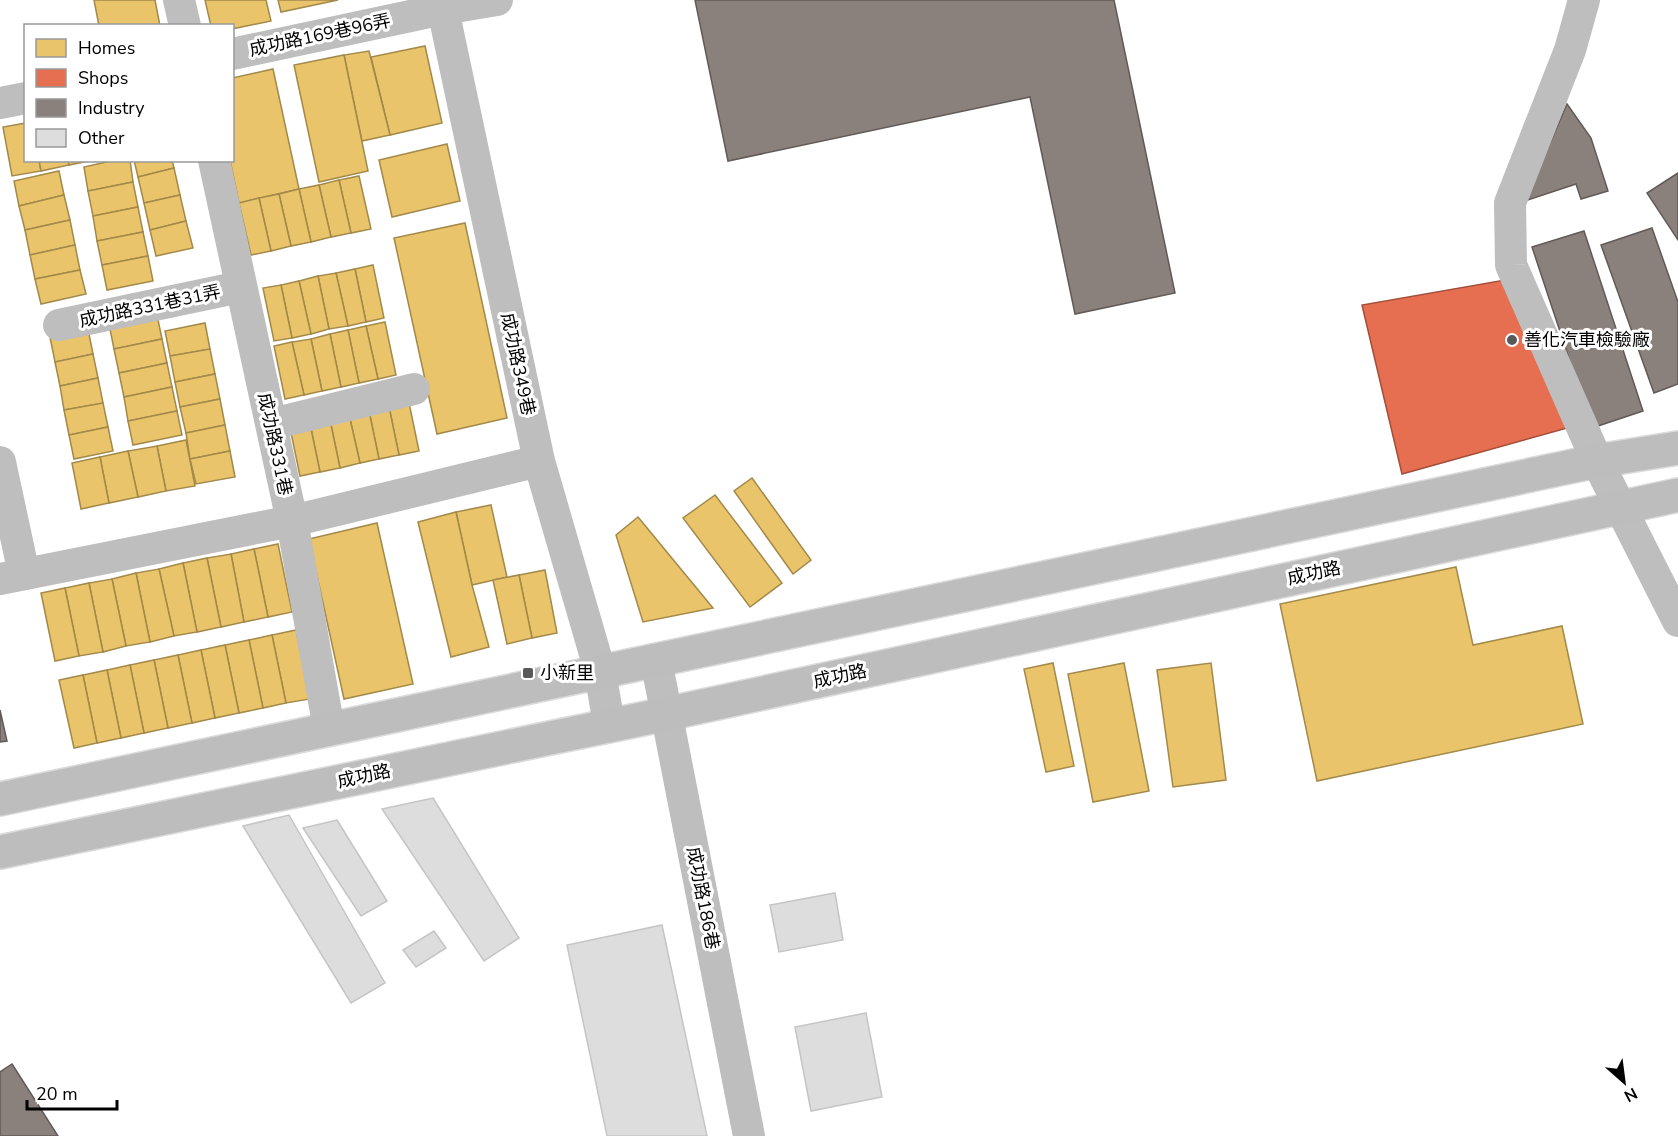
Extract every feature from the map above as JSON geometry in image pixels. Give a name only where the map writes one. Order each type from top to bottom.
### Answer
[{"type":"main road","points":[[0,799],[1597,461],[1678,448]]},
{"type":"main road","name":"成功路","points":[[0,852],[666,714],[1678,495]]},
{"type":"street","points":[[179,0],[185,24]]},
{"type":"street","name":"成功路169巷96弄","points":[[234,54],[442,5],[497,0]]},
{"type":"street","points":[[1584,0],[1570,50],[1510,203],[1511,265],[1597,461],[1678,621]]},
{"type":"street","name":"成功路349巷","points":[[442,5],[539,461],[600,671],[609,725]]},
{"type":"street","points":[[0,104],[24,98]]},
{"type":"street","name":"成功路331巷","points":[[214,162],[292,521],[329,729]]},
{"type":"street","name":"成功路331巷31弄","points":[[59,325],[240,287]]},
{"type":"street","points":[[272,424],[414,389]]},
{"type":"street","points":[[0,462],[12,577],[292,521],[539,461]]},
{"type":"street","name":"成功路186巷","points":[[656,660],[749,1136]]},
{"type":"building: Homes","points":[[94,0],[155,0],[160,24],[99,24]]},
{"type":"building: Homes","points":[[205,0],[266,0],[271,21],[234,29],[234,24],[211,24]]},
{"type":"building: Homes","points":[[278,0],[338,0],[281,12]]},
{"type":"building: Homes","points":[[425,46],[442,123],[390,135],[371,57]]},
{"type":"building: Homes","points":[[369,51],[390,135],[362,141],[344,55]]},
{"type":"building: Homes","points":[[344,55],[368,171],[319,182],[294,65]]},
{"type":"building: Homes","points":[[273,69],[299,189],[239,203],[230,162],[234,162],[234,78]]},
{"type":"building: Homes","points":[[24,123],[24,162],[39,162],[41,171],[12,176],[3,127]]},
{"type":"building: Homes","points":[[447,144],[460,201],[392,217],[379,160]]},
{"type":"building: Homes","points":[[39,162],[68,162],[69,165],[41,171]]},
{"type":"building: Homes","points":[[68,162],[84,162],[69,165]]},
{"type":"building: Homes","points":[[106,162],[130,162],[133,182],[88,191],[84,167]]},
{"type":"building: Homes","points":[[134,162],[172,162],[174,168],[138,177]]},
{"type":"building: Homes","points":[[174,168],[180,195],[144,203],[138,177]]},
{"type":"building: Homes","points":[[59,171],[64,195],[19,206],[14,181]]},
{"type":"building: Homes","points":[[359,176],[371,229],[351,233],[339,180]]},
{"type":"building: Homes","points":[[339,180],[351,233],[331,237],[319,185]]},
{"type":"building: Homes","points":[[133,182],[138,207],[93,216],[88,191]]},
{"type":"building: Homes","points":[[319,185],[331,237],[311,242],[299,189]]},
{"type":"building: Homes","points":[[299,189],[311,242],[291,246],[279,194]]},
{"type":"building: Homes","points":[[279,194],[291,246],[271,251],[259,198]]},
{"type":"building: Homes","points":[[64,195],[70,220],[25,230],[19,206]]},
{"type":"building: Homes","points":[[180,195],[186,221],[150,230],[144,203]]},
{"type":"building: Homes","points":[[259,198],[271,251],[251,255],[239,203]]},
{"type":"building: Homes","points":[[138,207],[143,232],[97,241],[93,216]]},
{"type":"building: Homes","points":[[70,220],[75,245],[30,255],[25,230]]},
{"type":"building: Homes","points":[[186,221],[193,248],[156,256],[150,230]]},
{"type":"building: Homes","points":[[465,223],[507,418],[437,434],[394,238]]},
{"type":"building: Homes","points":[[143,232],[148,256],[102,265],[97,241]]},
{"type":"building: Homes","points":[[75,245],[80,270],[35,279],[30,255]]},
{"type":"building: Homes","points":[[148,256],[153,281],[107,290],[102,265]]},
{"type":"building: Homes","points":[[373,265],[384,318],[366,322],[355,269]]},
{"type":"building: Homes","points":[[355,269],[366,322],[348,326],[336,273]]},
{"type":"building: Homes","points":[[80,270],[86,294],[41,304],[35,279]]},
{"type":"building: Homes","points":[[336,273],[348,326],[329,329],[318,276]]},
{"type":"building: Homes","points":[[318,276],[329,329],[311,334],[299,281]]},
{"type":"building: Homes","points":[[299,281],[311,334],[292,338],[281,285]]},
{"type":"building: Homes","points":[[281,285],[292,338],[274,341],[263,288]]},
{"type":"building: Homes","points":[[157,315],[162,339],[114,349],[109,324]]},
{"type":"building: Homes","points":[[385,322],[396,375],[378,379],[366,326]]},
{"type":"building: Homes","points":[[205,323],[210,349],[170,356],[165,331]]},
{"type":"building: Homes","points":[[366,326],[378,379],[359,383],[348,330]]},
{"type":"building: Homes","points":[[88,329],[93,354],[55,362],[50,337]]},
{"type":"building: Homes","points":[[348,330],[359,383],[341,387],[330,334]]},
{"type":"building: Homes","points":[[330,334],[341,387],[322,391],[311,339]]},
{"type":"building: Homes","points":[[162,339],[167,363],[119,373],[114,349]]},
{"type":"building: Homes","points":[[311,339],[322,391],[304,395],[292,342]]},
{"type":"building: Homes","points":[[292,342],[304,395],[285,399],[274,346]]},
{"type":"building: Homes","points":[[210,349],[215,374],[175,382],[170,356]]},
{"type":"building: Homes","points":[[93,354],[98,378],[60,386],[55,362]]},
{"type":"building: Homes","points":[[167,363],[172,387],[124,397],[119,373]]},
{"type":"building: Homes","points":[[215,374],[220,399],[180,407],[175,382]]},
{"type":"building: Homes","points":[[98,378],[103,403],[64,410],[60,386]]},
{"type":"building: Homes","points":[[172,387],[177,411],[128,421],[124,397]]},
{"type":"building: Homes","points":[[408,398],[419,451],[399,455],[388,402]]},
{"type":"building: Homes","points":[[220,399],[225,425],[186,433],[180,407]]},
{"type":"building: Homes","points":[[388,402],[399,455],[379,459],[368,406]]},
{"type":"building: Homes","points":[[103,403],[108,427],[69,435],[64,410]]},
{"type":"building: Homes","points":[[368,406],[379,459],[360,463],[348,410]]},
{"type":"building: Homes","points":[[348,410],[360,463],[340,468],[329,415]]},
{"type":"building: Homes","points":[[177,411],[182,435],[133,445],[128,421]]},
{"type":"building: Homes","points":[[329,415],[340,468],[320,472],[309,419]]},
{"type":"building: Homes","points":[[309,419],[320,472],[300,476],[289,423]]},
{"type":"building: Homes","points":[[225,425],[230,451],[190,459],[186,433]]},
{"type":"building: Homes","points":[[108,427],[113,451],[74,459],[69,435]]},
{"type":"building: Homes","points":[[186,440],[195,486],[166,491],[157,446]]},
{"type":"building: Homes","points":[[157,446],[166,491],[138,497],[128,451]]},
{"type":"building: Homes","points":[[128,451],[138,497],[109,503],[100,457]]},
{"type":"building: Homes","points":[[230,451],[235,477],[196,484],[190,459]]},
{"type":"building: Homes","points":[[100,457],[109,503],[81,509],[72,463]]},
{"type":"building: Homes","points":[[752,478],[811,560],[793,574],[734,491]]},
{"type":"building: Homes","points":[[715,495],[782,583],[750,607],[683,518]]},
{"type":"building: Homes","points":[[491,505],[507,577],[472,585],[456,512]]},
{"type":"building: Homes","points":[[456,512],[489,647],[451,657],[418,522]]},
{"type":"building: Homes","points":[[638,517],[713,608],[643,622],[616,535]]},
{"type":"building: Homes","points":[[377,523],[413,684],[344,699],[309,539]]},
{"type":"building: Homes","points":[[278,544],[292,612],[268,617],[254,549]]},
{"type":"building: Homes","points":[[254,549],[268,617],[244,622],[231,554]]},
{"type":"building: Homes","points":[[231,554],[244,622],[221,627],[207,558]]},
{"type":"building: Homes","points":[[207,558],[221,627],[197,632],[183,563]]},
{"type":"building: Homes","points":[[183,563],[197,632],[174,636],[159,569]]},
{"type":"building: Homes","points":[[1456,567],[1473,645],[1562,626],[1583,724],[1317,781],[1280,604]]},
{"type":"building: Homes","points":[[159,569],[174,636],[150,642],[136,573]]},
{"type":"building: Homes","points":[[545,570],[557,633],[532,638],[519,575]]},
{"type":"building: Homes","points":[[136,573],[150,642],[126,646],[112,579]]},
{"type":"building: Homes","points":[[519,575],[532,638],[507,644],[493,580]]},
{"type":"building: Homes","points":[[112,579],[126,646],[103,652],[89,583]]},
{"type":"building: Homes","points":[[89,583],[103,652],[79,656],[65,588]]},
{"type":"building: Homes","points":[[65,588],[79,656],[55,661],[41,593]]},
{"type":"building: Homes","points":[[296,630],[310,699],[286,703],[272,635]]},
{"type":"building: Homes","points":[[272,635],[286,703],[263,708],[249,640]]},
{"type":"building: Homes","points":[[249,640],[263,708],[239,713],[225,645]]},
{"type":"building: Homes","points":[[225,645],[239,713],[215,718],[201,650]]},
{"type":"building: Homes","points":[[201,650],[215,718],[192,723],[178,655]]},
{"type":"building: Homes","points":[[178,655],[192,723],[168,728],[154,660]]},
{"type":"building: Homes","points":[[154,660],[168,728],[144,733],[130,665]]},
{"type":"building: Homes","points":[[1053,663],[1074,766],[1046,772],[1024,669]]},
{"type":"building: Homes","points":[[1124,663],[1149,791],[1093,802],[1068,674]]},
{"type":"building: Homes","points":[[1211,663],[1226,780],[1173,787],[1157,670]]},
{"type":"building: Homes","points":[[130,665],[144,733],[121,738],[107,670]]},
{"type":"building: Homes","points":[[107,670],[121,738],[97,743],[83,675]]},
{"type":"building: Homes","points":[[83,675],[97,743],[74,748],[59,680]]},
{"type":"building: Shops","points":[[1505,280],[1567,428],[1402,474],[1362,305]]},
{"type":"building: Industry","points":[[695,0],[1114,0],[1175,293],[1075,314],[1030,97],[728,161]]},
{"type":"building: Industry","points":[[1567,104],[1591,138],[1608,191],[1581,199],[1576,184],[1525,201]]},
{"type":"building: Industry","points":[[1678,173],[1678,240],[1647,193]]},
{"type":"building: Industry","points":[[1652,228],[1678,302],[1678,384],[1654,393],[1601,245]]},
{"type":"building: Industry","points":[[1584,231],[1643,411],[1592,428],[1532,247]]},
{"type":"building: Industry","points":[[0,710],[7,741],[0,742]]},
{"type":"building: Industry","points":[[12,1064],[58,1136],[0,1136],[0,1072]]},
{"type":"building: Other","points":[[433,798],[519,938],[484,961],[382,809]]},
{"type":"building: Other","points":[[289,815],[385,983],[351,1003],[243,826]]},
{"type":"building: Other","points":[[337,820],[387,901],[361,916],[303,828]]},
{"type":"building: Other","points":[[835,893],[843,940],[779,952],[770,905]]},
{"type":"building: Other","points":[[662,925],[707,1136],[607,1136],[567,945]]},
{"type":"building: Other","points":[[434,931],[446,948],[416,967],[403,950]]},
{"type":"building: Other","points":[[866,1013],[882,1097],[811,1111],[795,1027]]},
{"type":"place","name":"善化汽車檢驗廠","points":[[1512,340]]},
{"type":"place","name":"小新里","points":[[528,673]]}]
